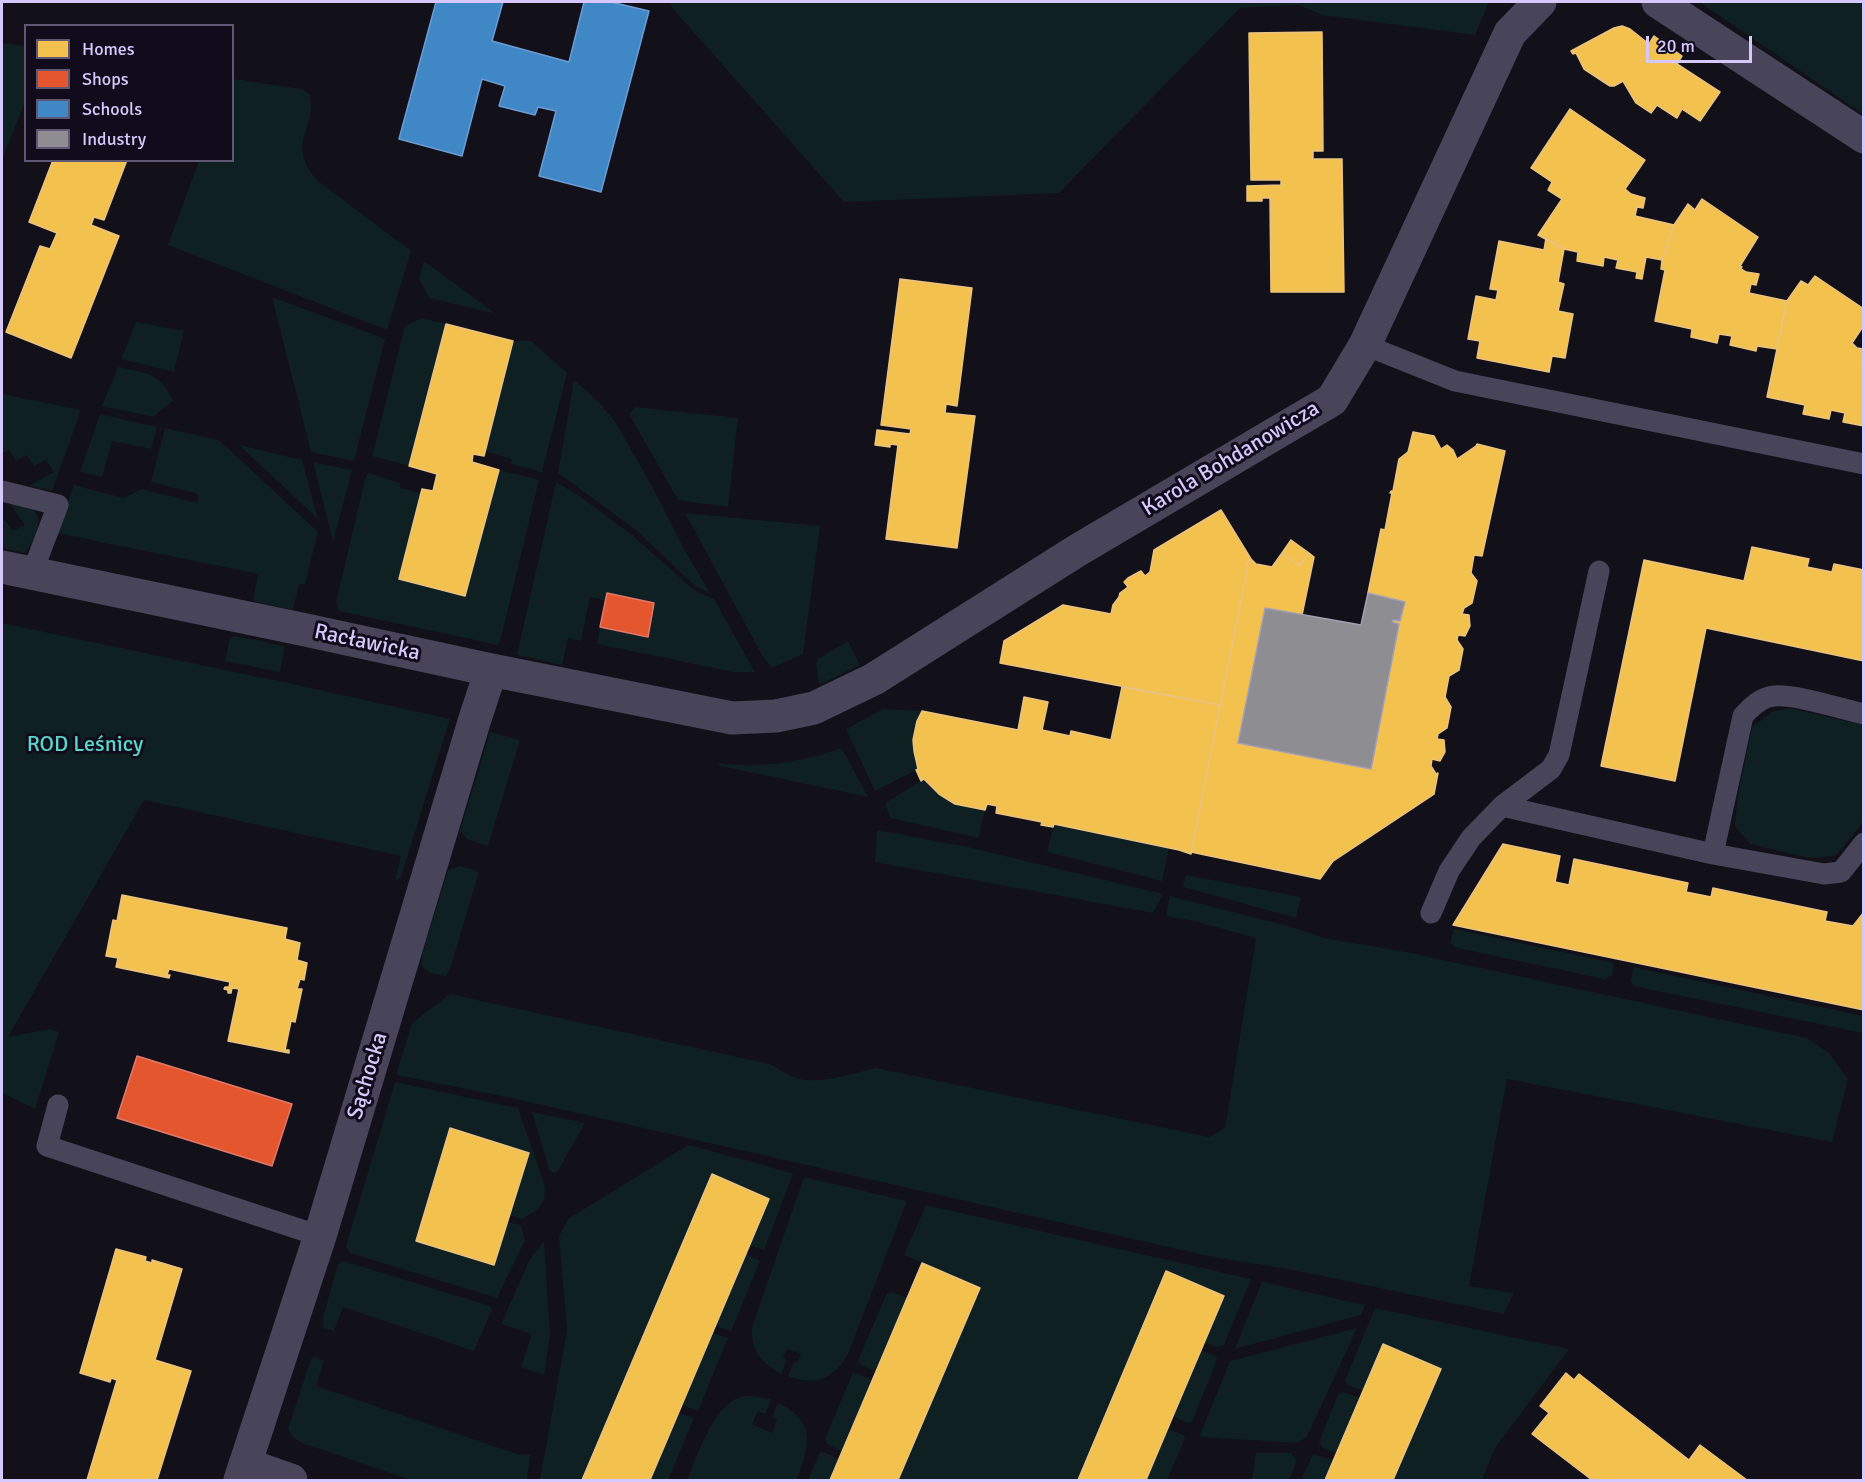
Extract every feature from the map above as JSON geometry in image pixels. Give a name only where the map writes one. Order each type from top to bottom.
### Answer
[{"type":"street","name":"Karola Bohdanowicza","points":[[732,718],[776,716],[814,708],[874,680],[1078,550],[1332,400],[1365,345],[1510,33],[1540,2]]},
{"type":"street","points":[[1658,2],[1863,137]]},
{"type":"street","name":"Racławicka","points":[[17,570],[491,670],[732,718]]},
{"type":"street","name":"Sąchocka","points":[[243,1472],[320,1236],[491,670]]},
{"type":"street","points":[[243,1472],[291,1480]]},
{"type":"lane","points":[[1365,345],[1455,381],[1863,464]]},
{"type":"lane","points":[[2,491],[58,505],[17,570]]},
{"type":"lane","points":[[1431,913],[1449,871],[1471,838],[1502,807],[1551,769],[1559,754],[1599,571]]},
{"type":"lane","points":[[1713,854],[1743,716],[1753,704],[1773,696],[1863,714]]},
{"type":"lane","points":[[1502,807],[1713,854],[1824,874],[1841,872],[1863,843]]},
{"type":"lane","points":[[58,1105],[47,1146],[320,1236]]},
{"type":"green space","points":[[670,2],[1489,2],[1475,35],[1322,15],[1299,5],[1240,8],[1059,193],[844,202],[673,9]]},
{"type":"green space","points":[[1699,2],[1863,2],[1863,114]]},
{"type":"green space","points":[[2,43],[24,46],[24,104],[2,159]]},
{"type":"green space","points":[[234,79],[302,89],[309,94],[310,116],[303,145],[303,156],[308,168],[318,181],[411,251],[387,330],[168,245],[199,162],[234,162]]},
{"type":"green space","points":[[424,261],[496,314],[429,298],[419,278]]},
{"type":"green space","points":[[272,297],[385,339],[354,461],[311,452]]},
{"type":"green space","points":[[422,318],[446,324],[409,466],[372,456],[405,326]]},
{"type":"green space","points":[[136,322],[184,331],[174,372],[121,359]]},
{"type":"green space","points":[[513,341],[531,341],[567,373],[542,472],[511,464],[512,459],[485,451]]},
{"type":"green space","points":[[118,367],[151,375],[163,384],[173,401],[153,417],[102,406]]},
{"type":"green space","points":[[574,380],[599,402],[616,423],[710,593],[695,586],[636,530],[558,473]]},
{"type":"green space","points":[[2,394],[81,410],[52,491],[29,486],[54,472],[46,460],[34,466],[27,455],[16,461],[9,450],[2,453]]},
{"type":"green space","points":[[635,407],[738,418],[728,507],[678,500],[629,414]]},
{"type":"green space","points":[[100,414],[157,427],[151,449],[112,441],[102,477],[80,472]]},
{"type":"green space","points":[[165,428],[219,440],[318,532],[305,584],[299,584],[293,610],[253,601],[258,574],[57,533],[74,485],[124,498],[142,489],[198,503],[198,494],[151,482]]},
{"type":"green space","points":[[239,445],[302,460],[318,519]]},
{"type":"green space","points":[[313,462],[352,470],[333,542]]},
{"type":"green space","points":[[499,470],[539,480],[498,645],[339,611],[336,602],[368,473],[400,483],[400,488],[421,493],[400,579],[465,596]]},
{"type":"green space","points":[[556,482],[578,495],[631,534],[694,590],[714,599],[755,672],[734,672],[597,644],[600,627],[648,636],[654,603],[608,593],[606,601],[590,597],[581,641],[568,638],[562,665],[517,655]]},
{"type":"green space","points":[[8,501],[30,507],[38,519],[35,538],[24,553],[2,548],[2,522],[5,520],[12,531],[25,525]]},
{"type":"green space","points":[[685,513],[820,526],[803,654],[772,668],[763,657]]},
{"type":"green space","name":"ROD Leśnicy","points":[[2,623],[450,719],[401,877],[395,881],[401,856],[144,800],[8,1037],[50,1029],[59,1032],[35,1109],[2,1093]]},
{"type":"green space","points":[[235,636],[285,646],[280,672],[225,661],[230,638]]},
{"type":"green space","points":[[848,641],[860,665],[819,683],[816,663],[819,658]]},
{"type":"green space","points":[[1789,708],[1863,725],[1863,822],[1836,856],[1809,858],[1750,844],[1735,826],[1737,801],[1752,727],[1772,712]]},
{"type":"green space","points":[[883,709],[922,711],[914,740],[918,769],[875,791],[846,729]]},
{"type":"green space","points":[[490,732],[520,740],[488,846],[467,839],[460,831]]},
{"type":"green space","points":[[842,748],[868,797],[720,766],[718,763],[765,765],[812,757]]},
{"type":"green space","points":[[924,779],[944,797],[959,804],[985,810],[978,838],[890,818],[885,803]]},
{"type":"green space","points":[[1054,824],[1169,848],[1162,881],[1047,852]]},
{"type":"green space","points":[[877,830],[968,847],[1163,894],[1153,913],[875,862]]},
{"type":"green space","points":[[460,866],[479,872],[450,969],[446,976],[430,973],[422,966],[422,955],[448,870]]},
{"type":"green space","points":[[1186,875],[1301,897],[1296,918],[1183,887]]},
{"type":"green space","points":[[1170,896],[1288,926],[1325,938],[1411,953],[1807,1038],[1829,1053],[1848,1079],[1832,1142],[1507,1079],[1469,1286],[1514,1293],[1504,1314],[1288,1269],[1212,1257],[511,1098],[396,1075],[412,1023],[450,994],[770,1064],[801,1079],[832,1078],[876,1068],[1209,1137],[1225,1128],[1256,938],[1166,916]]},
{"type":"green space","points":[[1454,929],[1614,963],[1612,975],[1605,979],[1457,948],[1450,943]]},
{"type":"green space","points":[[1633,967],[1863,1016],[1863,1033],[1633,986],[1631,980]]},
{"type":"green space","points":[[395,1082],[518,1108],[544,1183],[545,1190],[541,1205],[522,1219],[510,1215],[528,1153],[450,1128],[416,1241],[494,1265],[507,1222],[521,1225],[525,1240],[497,1298],[350,1253],[346,1246]]},
{"type":"green space","points":[[532,1112],[585,1123],[555,1173],[549,1169]]},
{"type":"green space","points":[[688,1145],[793,1174],[764,1250],[750,1245],[769,1199],[711,1175],[582,1480],[540,1480],[567,1330],[559,1237],[568,1219]]},
{"type":"green space","points":[[804,1177],[907,1201],[843,1363],[830,1375],[807,1381],[788,1376],[794,1362],[797,1363],[801,1354],[787,1349],[783,1357],[787,1360],[781,1374],[763,1361],[755,1350],[752,1335],[752,1327]]},
{"type":"green space","points":[[926,1205],[1251,1279],[1224,1345],[1217,1347],[1204,1342],[1223,1296],[1166,1271],[1078,1480],[898,1480],[980,1288],[904,1255]]},
{"type":"green space","points":[[544,1241],[550,1335],[544,1375],[521,1367],[532,1334],[501,1324],[530,1259]]},
{"type":"green space","points":[[746,1254],[760,1261],[731,1331],[716,1326]]},
{"type":"green space","points":[[343,1261],[490,1306],[492,1310],[474,1351],[343,1307],[334,1331],[324,1328],[322,1321],[338,1264]]},
{"type":"green space","points":[[1262,1281],[1365,1305],[1361,1315],[1235,1349]]},
{"type":"green space","points":[[893,1292],[907,1298],[876,1372],[861,1365],[858,1360],[887,1293]]},
{"type":"green space","points":[[1375,1308],[1569,1349],[1495,1448],[1482,1480],[1393,1480],[1441,1369],[1383,1344],[1363,1391],[1347,1385],[1345,1380]]},
{"type":"green space","points":[[1357,1328],[1307,1437],[1297,1443],[1199,1437],[1230,1361]]},
{"type":"green space","points":[[713,1333],[728,1338],[698,1411],[682,1405]]},
{"type":"green space","points":[[1201,1350],[1216,1356],[1217,1360],[1192,1422],[1187,1423],[1173,1416]]},
{"type":"green space","points":[[315,1357],[324,1361],[316,1386],[517,1454],[530,1455],[527,1480],[411,1480],[302,1443],[293,1437],[288,1429],[311,1359]]},
{"type":"green space","points":[[853,1372],[872,1380],[842,1451],[827,1444],[825,1439]]},
{"type":"green space","points":[[1343,1392],[1360,1398],[1337,1453],[1323,1448],[1319,1442],[1338,1395]]},
{"type":"green space","points":[[751,1396],[771,1399],[765,1414],[758,1411],[752,1424],[772,1433],[777,1419],[772,1417],[778,1403],[791,1410],[805,1427],[807,1446],[796,1480],[687,1480],[706,1434],[720,1412],[738,1398]]},
{"type":"green space","points":[[679,1413],[694,1418],[668,1480],[650,1480]]},
{"type":"green space","points":[[1168,1429],[1184,1435],[1185,1438],[1167,1480],[1146,1480]]},
{"type":"green space","points":[[820,1452],[839,1459],[830,1480],[808,1480]]},
{"type":"green space","points":[[1256,1453],[1291,1453],[1297,1461],[1289,1480],[1252,1480]]},
{"type":"green space","points":[[1313,1454],[1334,1460],[1325,1480],[1301,1480]]},
{"type":"building: Homes","points":[[1622,26],[1630,29],[1649,44],[1654,36],[1682,56],[1677,64],[1720,92],[1700,121],[1682,109],[1677,118],[1657,105],[1651,113],[1636,103],[1623,81],[1610,86],[1584,69],[1576,53],[1573,54],[1571,51]]},
{"type":"building: Homes","points":[[1322,32],[1323,151],[1313,151],[1313,159],[1342,159],[1344,292],[1271,292],[1270,198],[1262,198],[1262,201],[1247,201],[1247,186],[1281,185],[1281,180],[1251,180],[1249,33]]},
{"type":"building: Homes","points":[[1570,109],[1645,160],[1625,189],[1631,194],[1645,198],[1643,208],[1637,207],[1635,216],[1674,225],[1662,260],[1646,257],[1642,279],[1636,278],[1637,272],[1616,268],[1618,260],[1604,257],[1603,266],[1577,261],[1578,252],[1564,249],[1538,235],[1562,199],[1548,190],[1552,182],[1531,168]]},
{"type":"building: Homes","points":[[52,162],[126,162],[104,220],[94,217],[91,225],[119,236],[71,358],[6,332],[40,246],[50,249],[57,233],[29,222]]},
{"type":"building: Homes","points":[[1702,199],[1758,237],[1740,268],[1746,272],[1759,274],[1756,285],[1751,284],[1749,293],[1787,301],[1777,349],[1757,346],[1756,351],[1730,345],[1732,336],[1719,334],[1717,343],[1691,337],[1692,329],[1655,321],[1665,270],[1661,269],[1662,260],[1674,225],[1688,204],[1695,210]]},
{"type":"building: Homes","points":[[1546,238],[1564,249],[1558,282],[1564,284],[1558,311],[1573,314],[1565,358],[1552,356],[1549,372],[1477,358],[1480,341],[1468,339],[1476,296],[1496,300],[1498,290],[1490,289],[1499,241],[1544,250]]},
{"type":"building: Homes","points":[[1815,276],[1864,309],[1864,325],[1852,343],[1857,348],[1864,349],[1862,369],[1864,370],[1864,426],[1843,422],[1845,413],[1831,410],[1829,419],[1803,414],[1805,405],[1767,397],[1787,301],[1801,281],[1808,285]]},
{"type":"building: Homes","points":[[900,279],[972,288],[957,406],[946,404],[945,413],[975,416],[957,548],[886,539],[898,445],[890,444],[890,447],[875,445],[877,430],[910,434],[911,429],[881,425]]},
{"type":"building: Homes","points":[[446,324],[513,341],[484,456],[473,454],[472,462],[499,470],[465,596],[399,579],[422,489],[433,491],[437,474],[409,466]]},
{"type":"building: Homes","points":[[1413,432],[1434,436],[1441,449],[1447,445],[1453,450],[1457,459],[1477,444],[1505,451],[1482,556],[1474,555],[1471,573],[1477,581],[1472,603],[1464,608],[1462,614],[1469,615],[1470,626],[1465,636],[1458,635],[1457,640],[1463,649],[1459,670],[1449,676],[1445,697],[1451,707],[1447,728],[1438,734],[1437,739],[1444,740],[1445,752],[1440,761],[1432,759],[1431,766],[1436,774],[1438,773],[1434,794],[1333,861],[1320,879],[1191,852],[1248,565],[1246,564],[1251,559],[1256,564],[1272,567],[1282,553],[1299,566],[1309,553],[1314,557],[1302,615],[1265,608],[1238,743],[1371,769],[1399,624],[1392,622],[1393,620],[1400,621],[1405,602],[1368,593],[1381,529],[1385,530],[1392,493],[1390,493],[1393,491],[1399,459],[1408,452]]},
{"type":"building: Homes","points":[[1221,510],[1251,559],[1246,564],[1248,565],[1220,705],[1000,663],[1004,641],[1063,605],[1111,614],[1120,593],[1128,587],[1124,582],[1141,571],[1145,576],[1150,572],[1154,550]]},
{"type":"building: Homes","points":[[1291,540],[1309,553],[1299,566],[1282,553]]},
{"type":"building: Homes","points":[[1752,547],[1809,559],[1807,567],[1832,572],[1834,564],[1864,570],[1864,661],[1706,628],[1675,781],[1601,766],[1644,560],[1744,581]]},
{"type":"building: Homes","points":[[1122,687],[1220,705],[1191,854],[1054,824],[1053,827],[1041,825],[1042,822],[996,813],[997,806],[987,804],[985,810],[955,804],[939,794],[924,779],[921,781],[916,770],[918,769],[913,740],[917,721],[922,711],[1018,730],[1024,697],[1048,702],[1042,730],[1070,736],[1071,731],[1111,740]]},
{"type":"building: Homes","points":[[1503,844],[1560,856],[1555,882],[1569,885],[1574,859],[1688,883],[1686,892],[1711,897],[1713,888],[1827,912],[1825,921],[1853,926],[1864,912],[1864,1010],[1453,925]]},
{"type":"building: Homes","points":[[122,895],[287,928],[285,939],[300,943],[297,960],[307,963],[304,980],[300,979],[297,989],[302,989],[295,1022],[291,1021],[285,1050],[289,1050],[289,1053],[228,1041],[239,989],[232,988],[231,993],[228,993],[228,990],[224,989],[229,987],[230,982],[169,969],[167,975],[170,975],[169,978],[116,967],[118,958],[106,956],[113,920],[117,921]]},
{"type":"building: Homes","points":[[450,1128],[529,1153],[494,1265],[416,1241]]},
{"type":"building: Homes","points":[[712,1174],[769,1199],[650,1480],[582,1480]]},
{"type":"building: Homes","points":[[116,1249],[146,1257],[145,1261],[152,1263],[152,1260],[182,1269],[155,1360],[191,1371],[157,1480],[87,1480],[117,1380],[111,1378],[110,1382],[80,1373]]},
{"type":"building: Homes","points":[[922,1263],[980,1288],[898,1480],[830,1480]]},
{"type":"building: Homes","points":[[1166,1271],[1224,1296],[1146,1480],[1078,1480]]},
{"type":"building: Homes","points":[[1383,1344],[1441,1369],[1393,1480],[1325,1480]]},
{"type":"building: Homes","points":[[1566,1373],[1574,1380],[1579,1374],[1689,1460],[1700,1445],[1747,1480],[1592,1480],[1532,1434],[1549,1413],[1540,1406]]},
{"type":"building: Shops","points":[[607,593],[654,603],[648,637],[600,627]]},
{"type":"building: Shops","points":[[137,1056],[292,1104],[272,1166],[117,1118]]},
{"type":"building: Schools","points":[[436,2],[503,2],[492,41],[569,62],[584,2],[611,2],[649,11],[601,192],[539,176],[556,111],[538,107],[535,115],[499,106],[505,86],[482,79],[462,156],[399,139]]},
{"type":"building: Industry","points":[[1368,593],[1405,602],[1400,621],[1393,620],[1392,622],[1399,624],[1371,769],[1238,743],[1265,608],[1361,625]]}]
